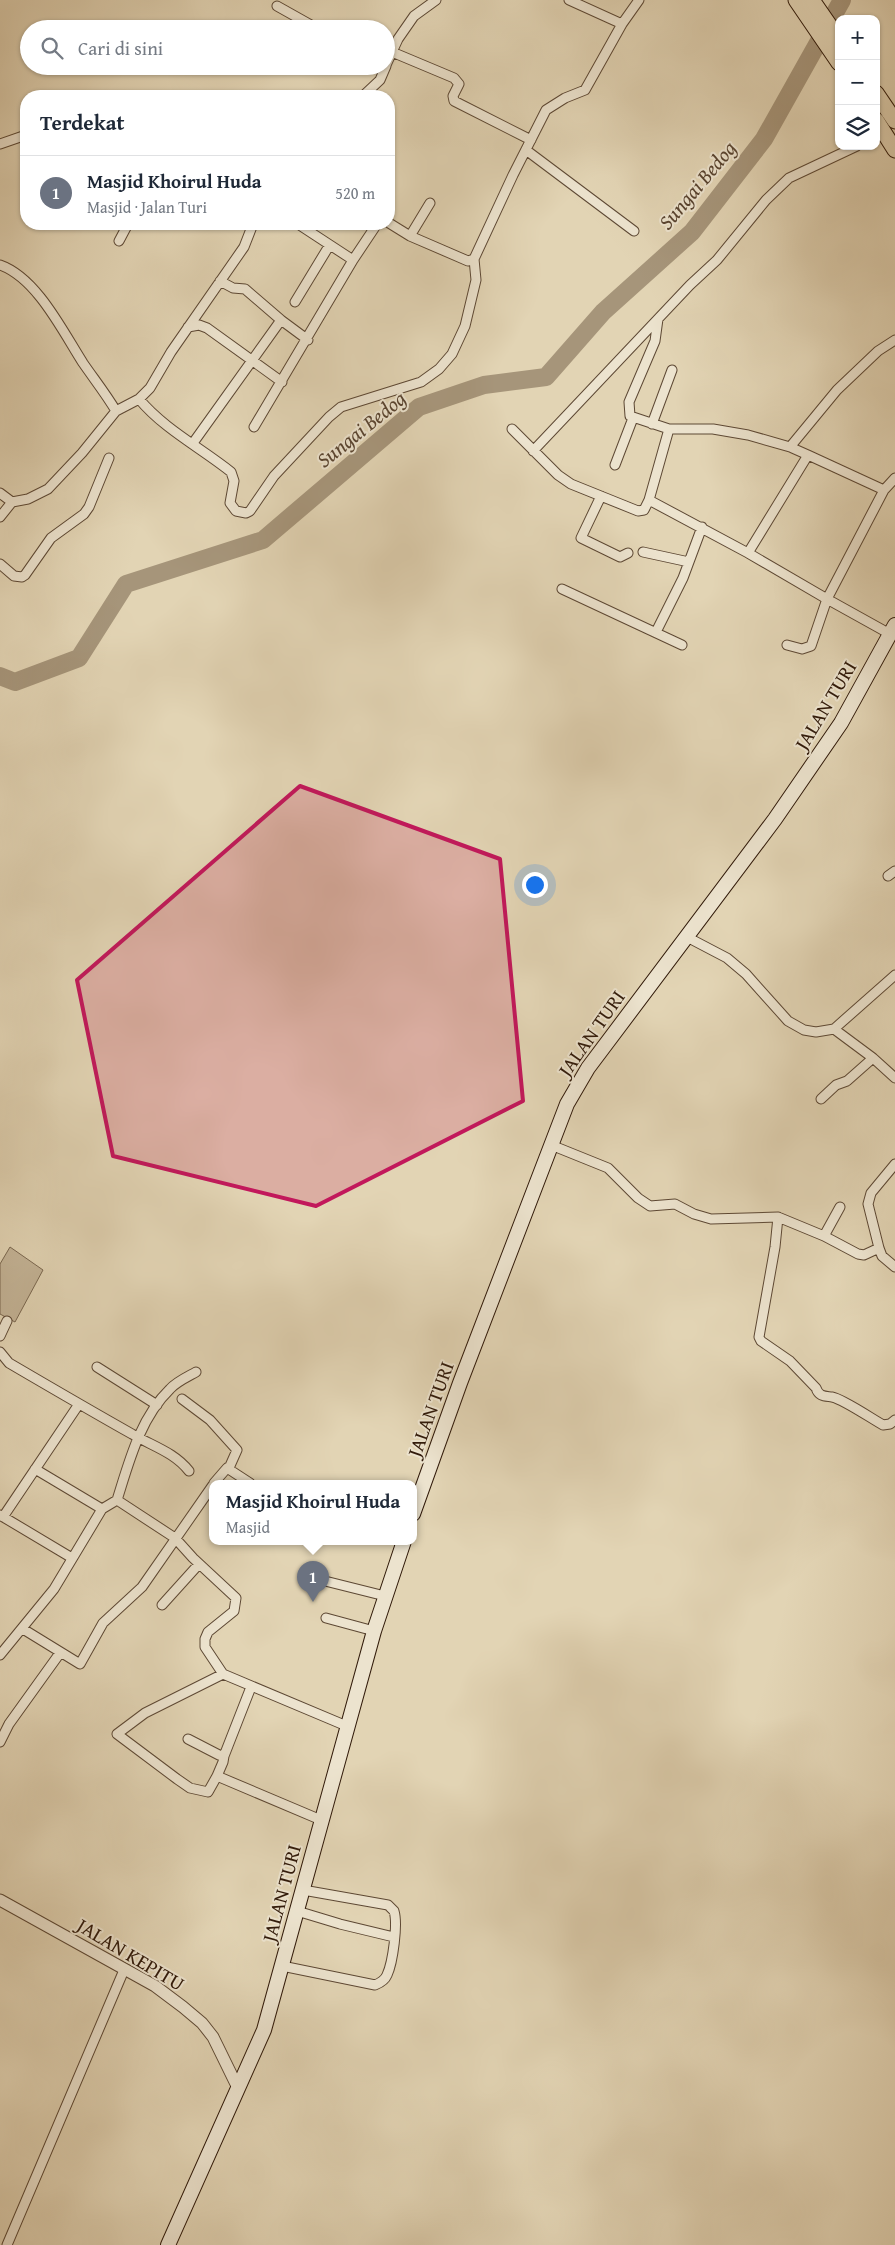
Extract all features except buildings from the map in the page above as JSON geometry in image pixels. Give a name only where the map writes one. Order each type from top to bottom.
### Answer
[{"type":"highway","points":[[806,3],[835,35]]},
{"type":"highway","points":[[806,3],[837,60]]},
{"type":"highway","points":[[880,99],[895,121]]},
{"type":"highway","points":[[881,135],[895,150]]},
{"type":"main road","name":"JALAN TURI","points":[[417,1503],[460,1383],[567,1104],[588,1068],[685,936],[775,819],[838,728],[892,630]]},
{"type":"main road","name":"JALAN TURI","points":[[168,2245],[264,2030],[374,1631],[403,1545]]},
{"type":"street","points":[[395,46],[414,16],[436,0]]},
{"type":"street","points":[[569,0],[622,24]]},
{"type":"street","points":[[139,399],[149,411],[175,432],[231,472],[234,477],[230,502],[232,508],[240,513],[250,511],[274,476],[329,417],[341,407],[421,382],[439,369],[452,354],[464,326],[476,280],[474,259],[546,110],[565,98],[585,90],[622,24],[639,0]]},
{"type":"street","points":[[277,6],[302,20]]},
{"type":"street","points":[[395,53],[454,78],[459,83],[453,96],[454,101],[531,140]]},
{"type":"street","points":[[369,90],[380,80],[382,75]]},
{"type":"street","points":[[0,144],[20,137]]},
{"type":"street","points":[[526,150],[634,231]]},
{"type":"street","points":[[533,451],[690,285],[717,260],[766,200],[788,178],[848,150]]},
{"type":"street","points":[[410,236],[430,203]]},
{"type":"street","points":[[395,227],[410,236],[468,261],[474,259]]},
{"type":"street","points":[[119,242],[125,230]]},
{"type":"street","points":[[0,517],[12,502],[28,499],[48,489],[88,446],[116,411],[139,399],[150,388],[171,352],[244,247],[251,230]]},
{"type":"street","points":[[306,230],[353,260]]},
{"type":"street","points":[[254,427],[308,340],[353,260],[373,230]]},
{"type":"street","points":[[295,302],[329,246]]},
{"type":"street","points":[[0,265],[6,267],[26,282],[46,305],[116,411]]},
{"type":"street","points":[[220,281],[233,288],[245,289],[308,340]]},
{"type":"street","points":[[658,319],[655,341],[629,402],[628,412],[633,418],[669,428],[713,429],[790,447],[884,490]]},
{"type":"street","points":[[192,443],[281,320]]},
{"type":"street","points":[[188,327],[199,326],[207,328],[282,382]]},
{"type":"street","points":[[790,447],[837,390],[878,351],[895,340]]},
{"type":"street","points":[[652,424],[672,370]]},
{"type":"street","points":[[615,465],[633,418]]},
{"type":"street","points":[[512,429],[558,475],[571,484],[638,511],[644,510],[649,500],[669,428]]},
{"type":"street","points":[[748,553],[808,455]]},
{"type":"street","points":[[0,564],[14,576],[22,577],[25,575],[51,538],[84,514],[89,507],[109,458]]},
{"type":"street","points":[[787,645],[802,650],[811,646],[828,599],[884,490],[895,478]]},
{"type":"street","points":[[0,493],[12,502]]},
{"type":"street","points":[[601,496],[581,538],[620,557],[628,554]]},
{"type":"street","points":[[649,500],[702,526],[828,599],[892,630]]},
{"type":"street","points":[[656,632],[683,578],[702,526]]},
{"type":"street","points":[[643,552],[689,562]]},
{"type":"street","points":[[562,589],[682,645]]},
{"type":"street","points":[[685,936],[727,958],[746,974],[788,1021],[804,1030],[816,1032],[834,1029],[895,975]]},
{"type":"street","points":[[834,1029],[873,1058],[895,1078]]},
{"type":"street","points":[[821,1099],[836,1085],[847,1081],[873,1058]]},
{"type":"street","points":[[551,1145],[608,1168],[642,1201],[653,1207],[662,1204],[675,1204],[694,1214],[711,1219],[778,1217],[824,1236],[861,1255],[879,1248]]},
{"type":"street","points":[[895,1164],[871,1193],[868,1204],[882,1256],[895,1267]]},
{"type":"street","points":[[824,1236],[840,1207]]},
{"type":"street","points":[[778,1217],[775,1247],[759,1337],[761,1341],[790,1361],[823,1397],[833,1397],[883,1425],[890,1424],[895,1420]]},
{"type":"street","points":[[0,1336],[7,1321]]},
{"type":"street","points":[[0,1352],[9,1363],[78,1404],[138,1438],[162,1448],[189,1471]]},
{"type":"street","points":[[97,1367],[158,1405]]},
{"type":"street","points":[[0,1655],[54,1589],[102,1509],[117,1500],[138,1438],[158,1405],[170,1388],[196,1372]]},
{"type":"street","points":[[182,1399],[210,1420],[237,1450],[229,1468],[225,1468],[217,1480]]},
{"type":"street","points":[[72,1558],[2,1516],[78,1404]]},
{"type":"street","points":[[229,1468],[246,1480]]},
{"type":"street","points":[[35,1469],[102,1509]]},
{"type":"street","points":[[23,1629],[80,1664],[103,1623],[138,1592],[209,1491]]},
{"type":"street","points":[[117,1500],[175,1538],[199,1564],[236,1598],[234,1611],[208,1632],[205,1639],[205,1647],[223,1674],[349,1727]]},
{"type":"street","points":[[162,1606],[199,1564]]},
{"type":"street","points":[[309,1577],[385,1596]]},
{"type":"street","points":[[326,1618],[374,1631]]},
{"type":"street","points":[[0,1742],[9,1724],[60,1653]]},
{"type":"street","points":[[223,1674],[145,1713],[117,1734],[190,1788],[208,1792],[223,1762],[251,1687]]},
{"type":"street","points":[[188,1739],[224,1756]]},
{"type":"street","points":[[217,1776],[321,1820]]},
{"type":"street","points":[[282,1966],[375,1985],[385,1979],[388,1974],[396,1917],[394,1911],[388,1905],[303,1890]]},
{"type":"street","name":"JALAN KEPITU","points":[[0,1900],[155,1986],[202,2023],[223,2055],[238,2088]]},
{"type":"street","points":[[297,1911],[394,1937]]},
{"type":"street","points":[[7,2245],[124,1970]]},
{"type":"street","points":[[223,2055],[227,2060],[238,2066],[244,2067],[250,2062]]},
{"type":"highlighted area","points":[[300,786],[500,859],[523,1101],[316,1206],[113,1156],[77,980]]},
{"type":"shaded area","points":[[10,1247],[43,1270],[15,1322],[0,1314],[0,1264]]},
{"type":"waterway","name":"Sungai Bedog","points":[[0,676],[15,682],[79,658],[126,584],[263,540],[419,407],[484,385],[546,377],[603,312],[692,232],[764,139],[842,0]]},
{"type":"place","name":"Masjid Khoirul Huda","points":[[313,1602]]}]
